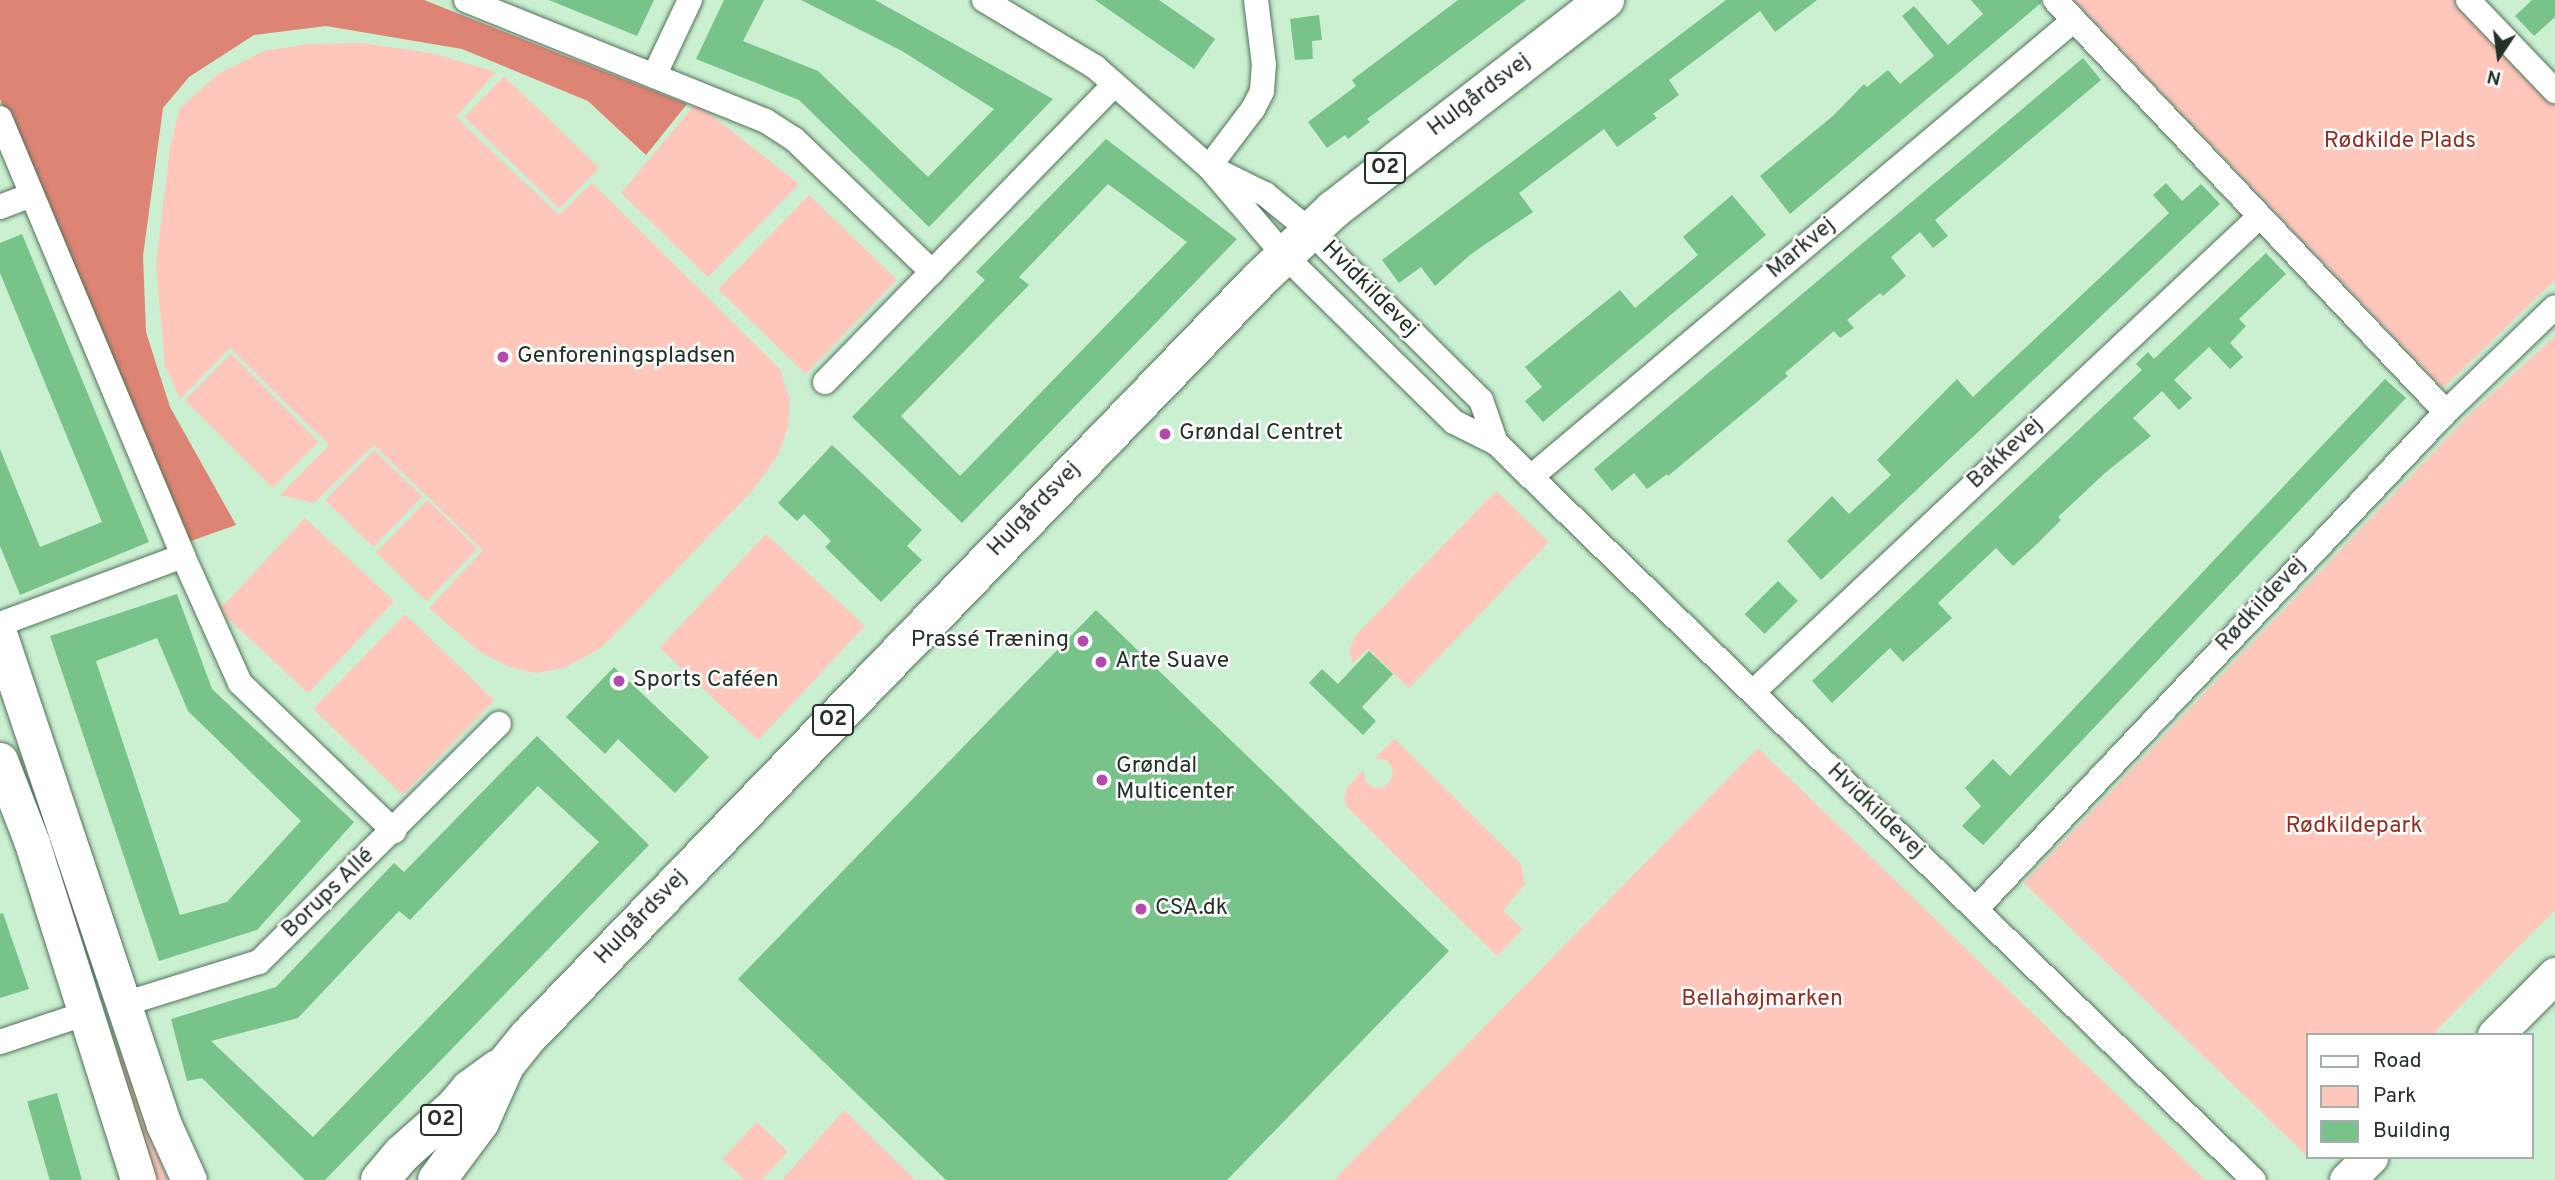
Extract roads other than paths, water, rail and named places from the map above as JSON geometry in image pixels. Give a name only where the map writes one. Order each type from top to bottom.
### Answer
[{"type":"main road","name":"Hulgårdsvej","points":[[380,1180],[402,1154],[455,1107],[470,1089],[506,1064],[606,954],[1296,243],[1605,0]]},
{"type":"main road","name":"Hulgårdsvej","points":[[437,1180],[480,1122],[506,1064]]},
{"type":"main road","points":[[407,1180],[455,1107]]},
{"type":"street","points":[[466,0],[766,121],[794,139],[932,272]]},
{"type":"street","points":[[654,76],[690,0]]},
{"type":"street","name":"Hvidkildevej","points":[[984,0],[1095,67],[1481,400],[1496,443]]},
{"type":"street","points":[[1209,167],[1253,109],[1262,91],[1264,65],[1256,0]]},
{"type":"street","points":[[2055,0],[2446,411]]},
{"type":"street","points":[[2478,3],[2555,91]]},
{"type":"street","name":"Markvej","points":[[1531,477],[2074,20]]},
{"type":"street","points":[[825,383],[1114,85]]},
{"type":"street","points":[[0,118],[183,556],[240,683],[394,831]]},
{"type":"street","name":"Hvidkildevej","points":[[1209,167],[1265,194],[1296,243],[1454,422],[1496,443],[2254,1180]]},
{"type":"street","points":[[0,207],[31,195]]},
{"type":"street","name":"Bakkevej","points":[[1752,692],[2259,217]]},
{"type":"street","name":"Rødkildevej","points":[[1976,909],[2446,411],[2555,307]]},
{"type":"street","points":[[0,624],[183,556]]},
{"type":"street","points":[[0,636],[164,1125],[189,1180]]},
{"type":"street","name":"Borups Allé","points":[[124,1004],[259,962],[499,724]]},
{"type":"street","points":[[0,760],[32,843],[138,1180]]},
{"type":"street","points":[[2497,1033],[2555,975]]},
{"type":"street","points":[[0,1042],[87,1013]]},
{"type":"street","points":[[2347,1180],[2369,1159]]},
{"type":"place","name":"Genforeningspladsen","points":[[503,357]]},
{"type":"place","name":"Grøndal Centret","points":[[1165,434]]},
{"type":"place","name":"Prassé Træning","points":[[1083,641]]},
{"type":"place","name":"Arte Suave","points":[[1101,662]]},
{"type":"place","name":"Sports Caféen","points":[[619,681]]},
{"type":"place","name":"Grøndal Multicenter","points":[[1102,780]]},
{"type":"place","name":"CSA.dk","points":[[1141,909]]},
{"type":"park label","name":"Rødkilde Plads","points":[[2400,142]]},
{"type":"park label","name":"Rødkildepark","points":[[2354,827]]},
{"type":"park label","name":"Bellahøjmarken","points":[[1762,1000]]}]
